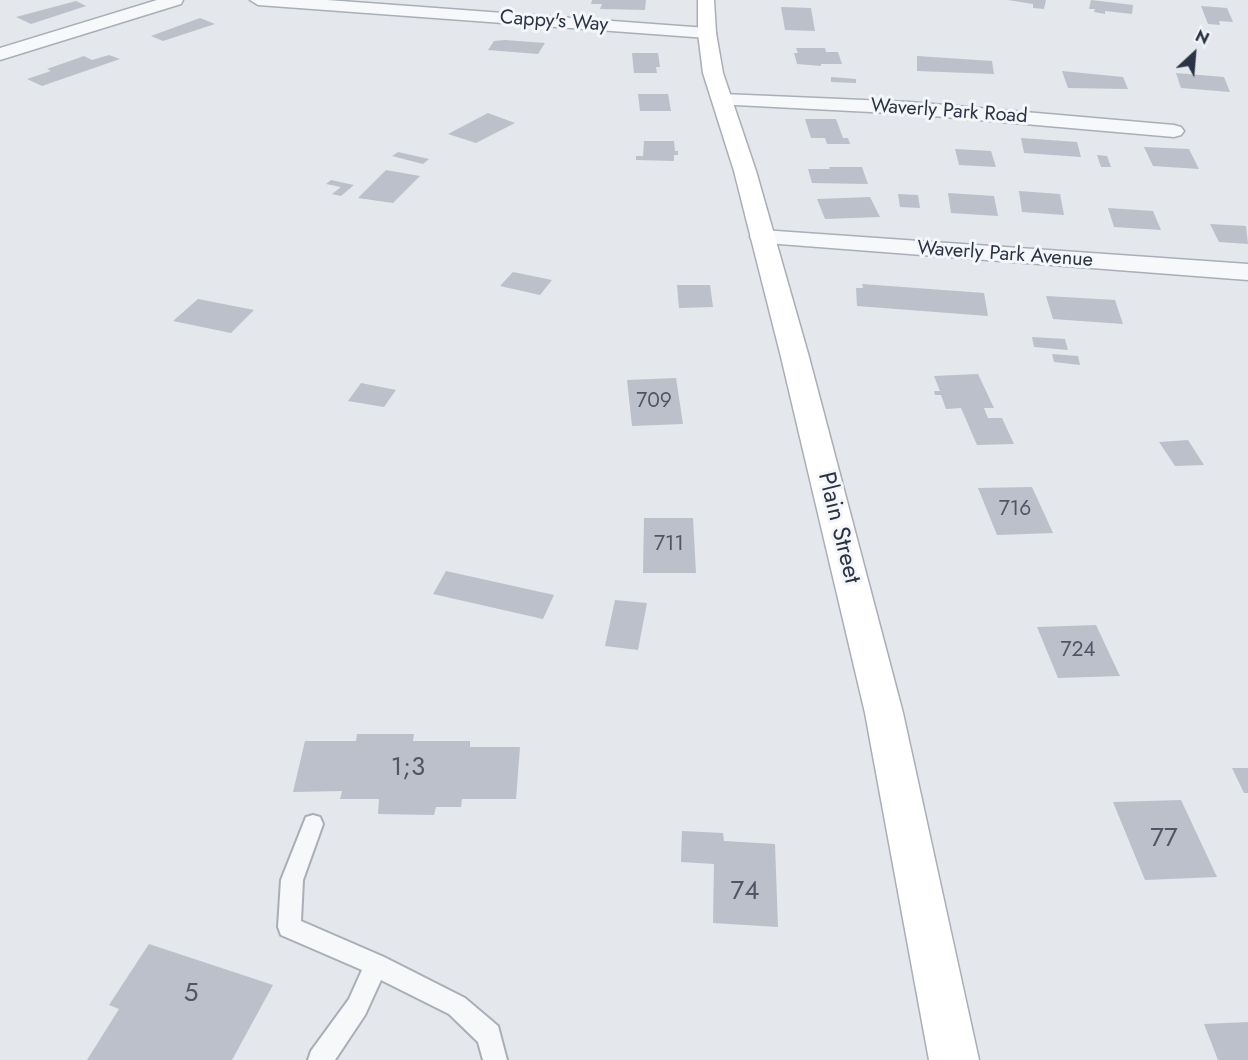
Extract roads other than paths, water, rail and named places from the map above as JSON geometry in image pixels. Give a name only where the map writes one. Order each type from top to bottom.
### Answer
[{"type":"main road","name":"Plain Street","points":[[706,0],[706,33],[713,73],[723,100],[795,357],[878,690],[914,851],[954,1060]]},
{"type":"street","points":[[0,54],[175,0]]},
{"type":"street","name":"Cappy's Way","points":[[258,0],[706,33]]},
{"type":"street","name":"Waverly Park Road","points":[[723,100],[910,108],[1174,131]]},
{"type":"street","name":"Waverly Park Avenue","points":[[762,237],[1248,272]]},
{"type":"lane","points":[[313,824],[292,880],[289,927],[376,965],[457,1006],[489,1035],[495,1060]]},
{"type":"lane","points":[[320,1060],[357,1007],[376,965]]}]
